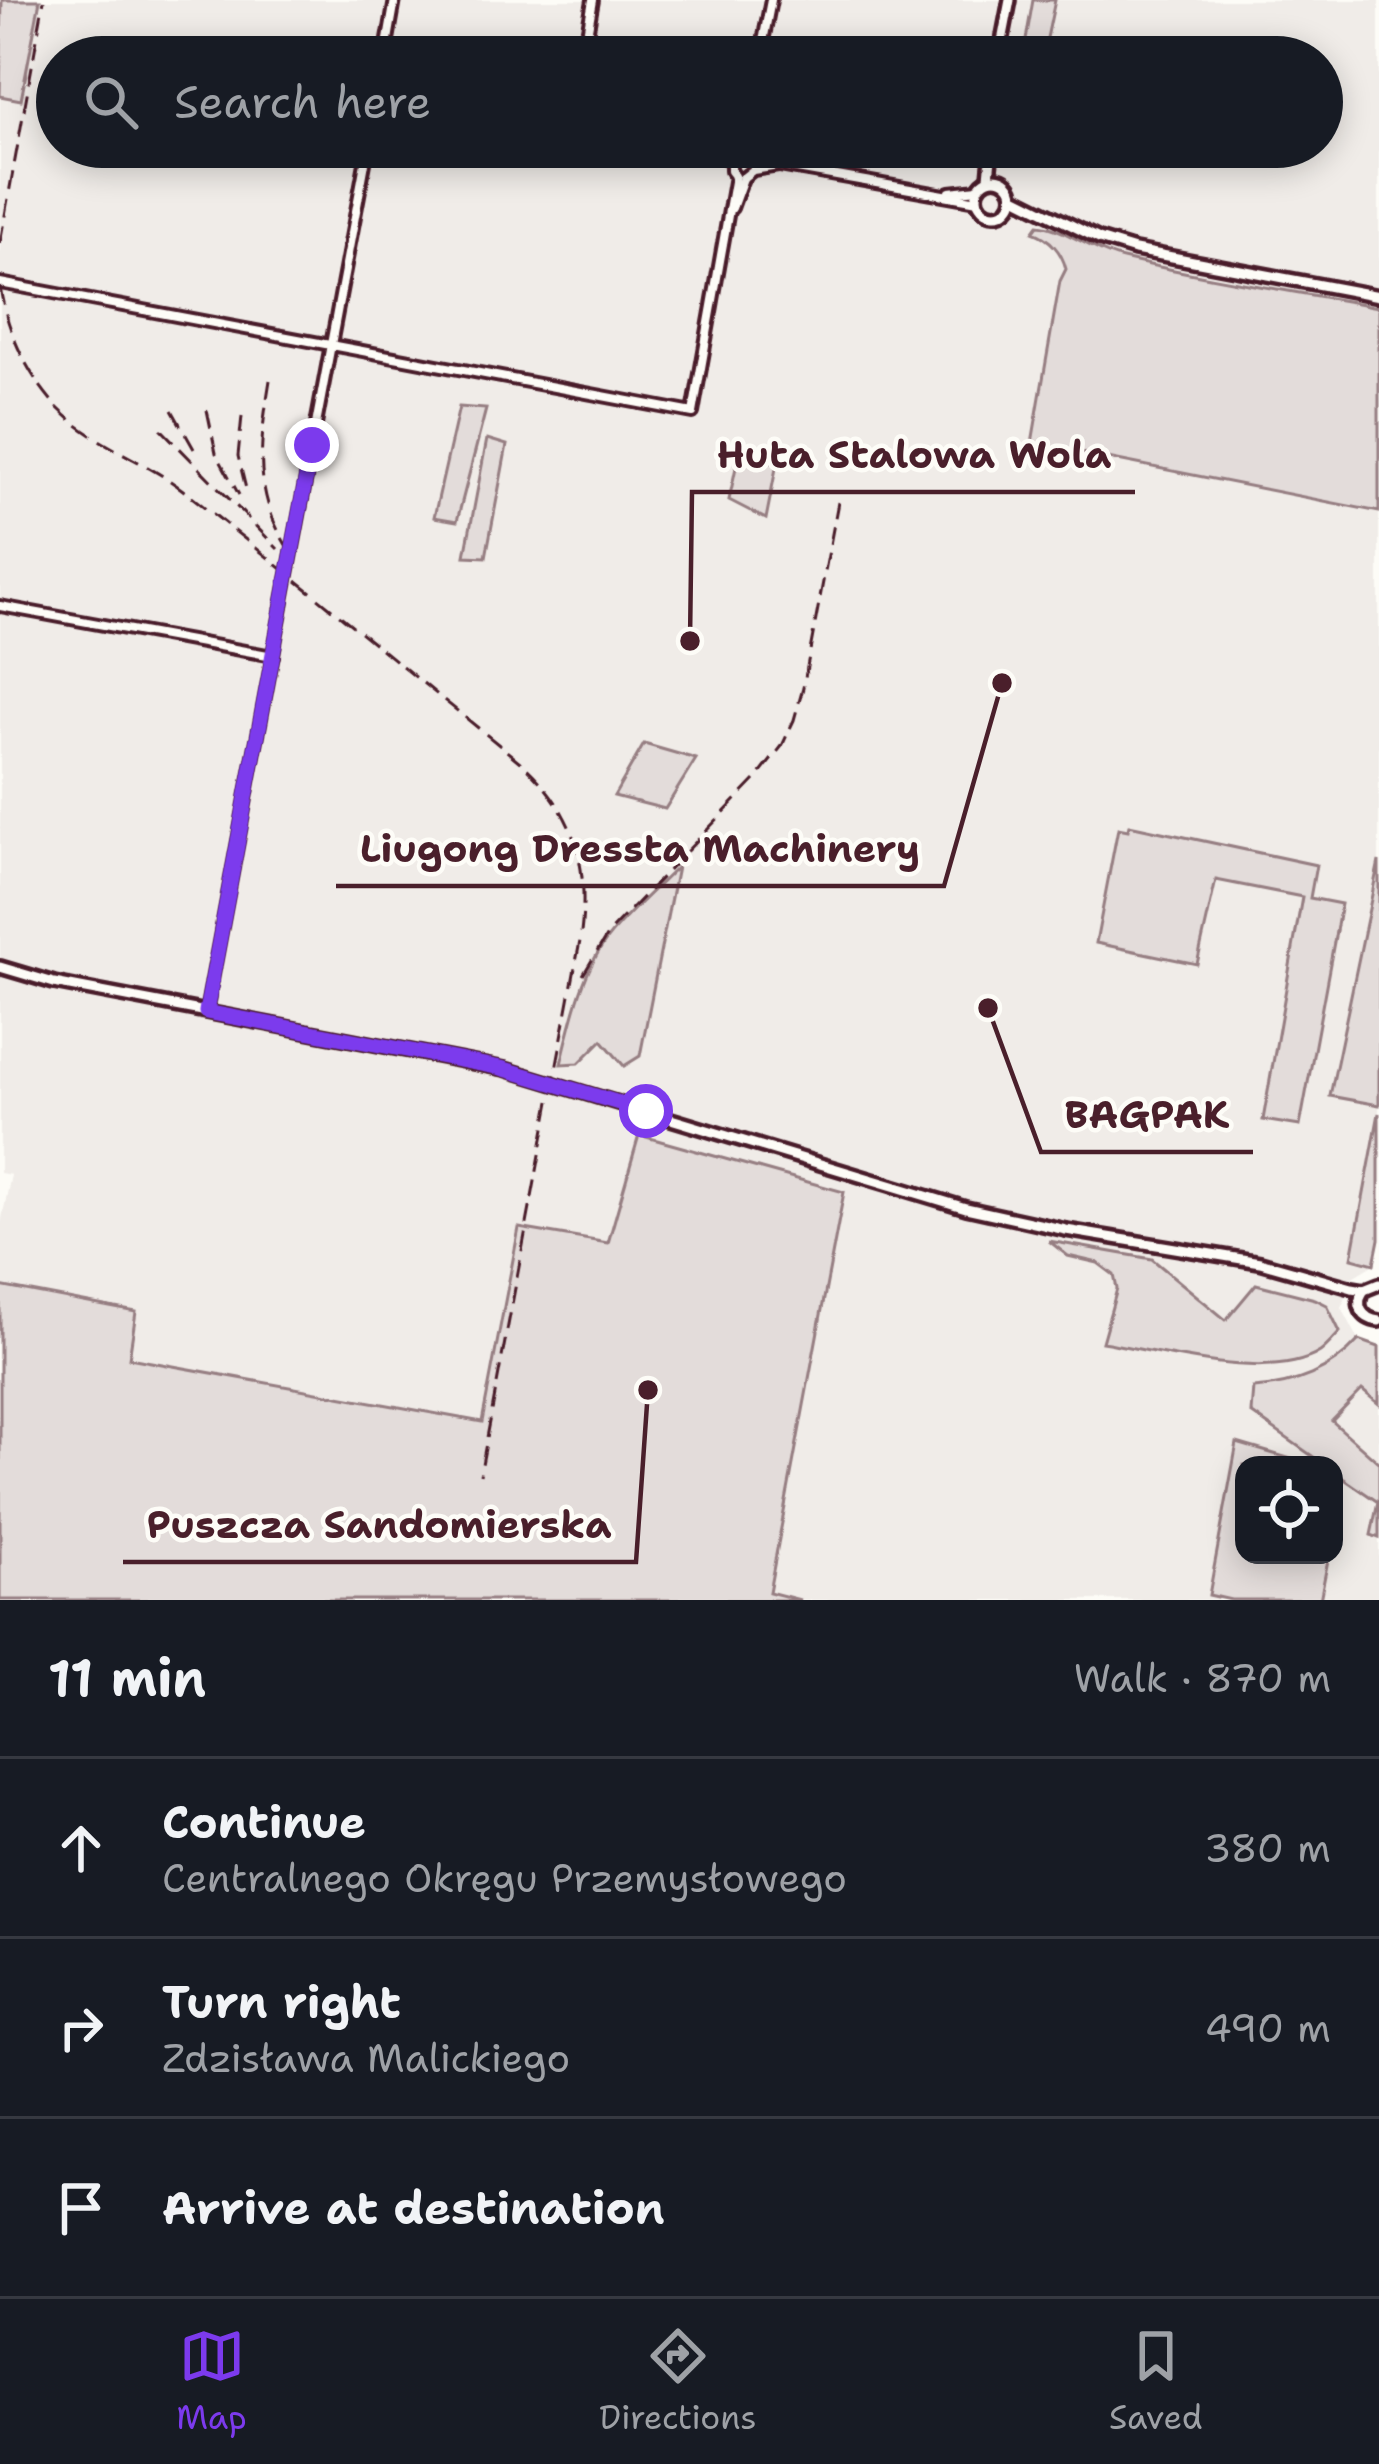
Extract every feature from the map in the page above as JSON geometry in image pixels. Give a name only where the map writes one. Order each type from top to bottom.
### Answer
[{"type":"street","points":[[389,36],[395,0]]},
{"type":"street","points":[[587,36],[593,0]]},
{"type":"street","points":[[764,36],[771,0]]},
{"type":"street","points":[[1003,36],[1010,0]]},
{"type":"street","points":[[206,1012],[364,168]]},
{"type":"street","points":[[734,168],[731,171],[739,177]]},
{"type":"street","points":[[0,283],[693,413],[741,168]]},
{"type":"street","points":[[788,168],[879,187],[978,195],[994,178],[994,168]]},
{"type":"street","points":[[978,195],[989,212],[1008,208],[1013,196],[1010,185],[994,178]]},
{"type":"street","points":[[1013,196],[1099,239],[1135,250],[1379,296]]},
{"type":"street","points":[[1008,208],[1046,214]]},
{"type":"street","points":[[0,606],[273,656]]},
{"type":"street","points":[[0,967],[54,982],[501,1068],[966,1208],[1260,1262],[1361,1296]]},
{"type":"street","points":[[1361,1296],[1378,1281]]},
{"type":"street","points":[[1361,1296],[1365,1316],[1379,1321]]},
{"type":"shaded area","points":[[0,0],[1379,0],[1379,1239],[1374,1264],[1351,1278],[1342,1308],[1359,1340],[1379,1347],[1379,1600],[800,1600],[769,1593],[844,1193],[639,1136],[608,1243],[519,1228],[482,1422],[129,1357],[136,1311],[0,1286],[0,1228],[11,1175],[0,1173]]},
{"type":"shaded area","points":[[2,0],[40,0],[21,100],[0,96]]},
{"type":"shaded area","points":[[1033,0],[1055,0],[1047,36],[1027,36]]},
{"type":"shaded area","points":[[1038,225],[1123,259],[1379,307],[1379,512],[1032,443],[1066,269],[1054,246],[1033,232]]},
{"type":"shaded area","points":[[459,407],[486,409],[457,521],[434,517]]},
{"type":"shaded area","points":[[487,439],[507,445],[486,557],[465,556]]},
{"type":"shaded area","points":[[738,458],[777,463],[766,519],[729,500]]},
{"type":"shaded area","points":[[644,744],[696,759],[665,809],[614,796]]},
{"type":"shaded area","points":[[1129,825],[1316,865],[1310,898],[1341,904],[1300,1126],[1263,1120],[1302,897],[1216,880],[1197,964],[1096,943],[1118,828],[1128,830]]},
{"type":"shaded area","points":[[1379,861],[1379,1105],[1330,1096]]},
{"type":"shaded area","points":[[677,867],[640,1056],[624,1066],[602,1040],[579,1063],[561,1064],[579,996],[601,947]]},
{"type":"shaded area","points":[[1379,1113],[1379,1239],[1374,1264],[1352,1258]]},
{"type":"shaded area","points":[[639,1135],[844,1192],[769,1592],[800,1600],[0,1600],[0,1286],[136,1312],[129,1358],[482,1422],[519,1228],[608,1243]]},
{"type":"shaded area","points":[[1049,1241],[1152,1259],[1226,1320],[1256,1284],[1315,1299],[1327,1305],[1340,1332],[1320,1352],[1273,1365],[1213,1362],[1102,1342],[1117,1289],[1114,1275],[1098,1263],[1068,1256]]},
{"type":"shaded area","points":[[1359,1340],[1379,1347],[1379,1404],[1362,1390],[1332,1421],[1379,1463],[1379,1538],[1371,1535],[1378,1502],[1343,1478],[1343,1456],[1312,1456],[1251,1413],[1253,1388],[1311,1375]]},
{"type":"shaded area","points":[[1237,1443],[1281,1456],[1235,1456],[1235,1564],[1327,1564],[1320,1600],[1231,1600],[1209,1595]]},
{"type":"railway","points":[[37,36],[44,0]]},
{"type":"railway","points":[[0,243],[36,44]]},
{"type":"railway","points":[[0,287],[21,353],[60,410],[88,433],[183,490],[352,625],[520,762],[567,821],[583,889],[580,941],[480,1475]]},
{"type":"railway","points":[[270,380],[262,445],[264,486],[276,527],[288,548]]},
{"type":"railway","points":[[172,410],[194,449]]},
{"type":"railway","points":[[207,410],[216,453],[239,495]]},
{"type":"railway","points":[[242,416],[238,456],[246,489]]},
{"type":"railway","points":[[161,429],[278,549]]},
{"type":"railway","points":[[583,975],[609,932],[782,746],[803,688],[838,502]]},
{"type":"place","name":"Huta Stalowa Wola","points":[[690,641]]},
{"type":"place","name":"Liugong Dressta Machinery","points":[[1002,683]]},
{"type":"place","name":"BAGPAK","points":[[988,1008]]},
{"type":"place","name":"Puszcza Sandomierska","points":[[648,1390]]},
{"type":"route","points":[[312,445],[206,1012],[501,1068],[646,1111]]}]
